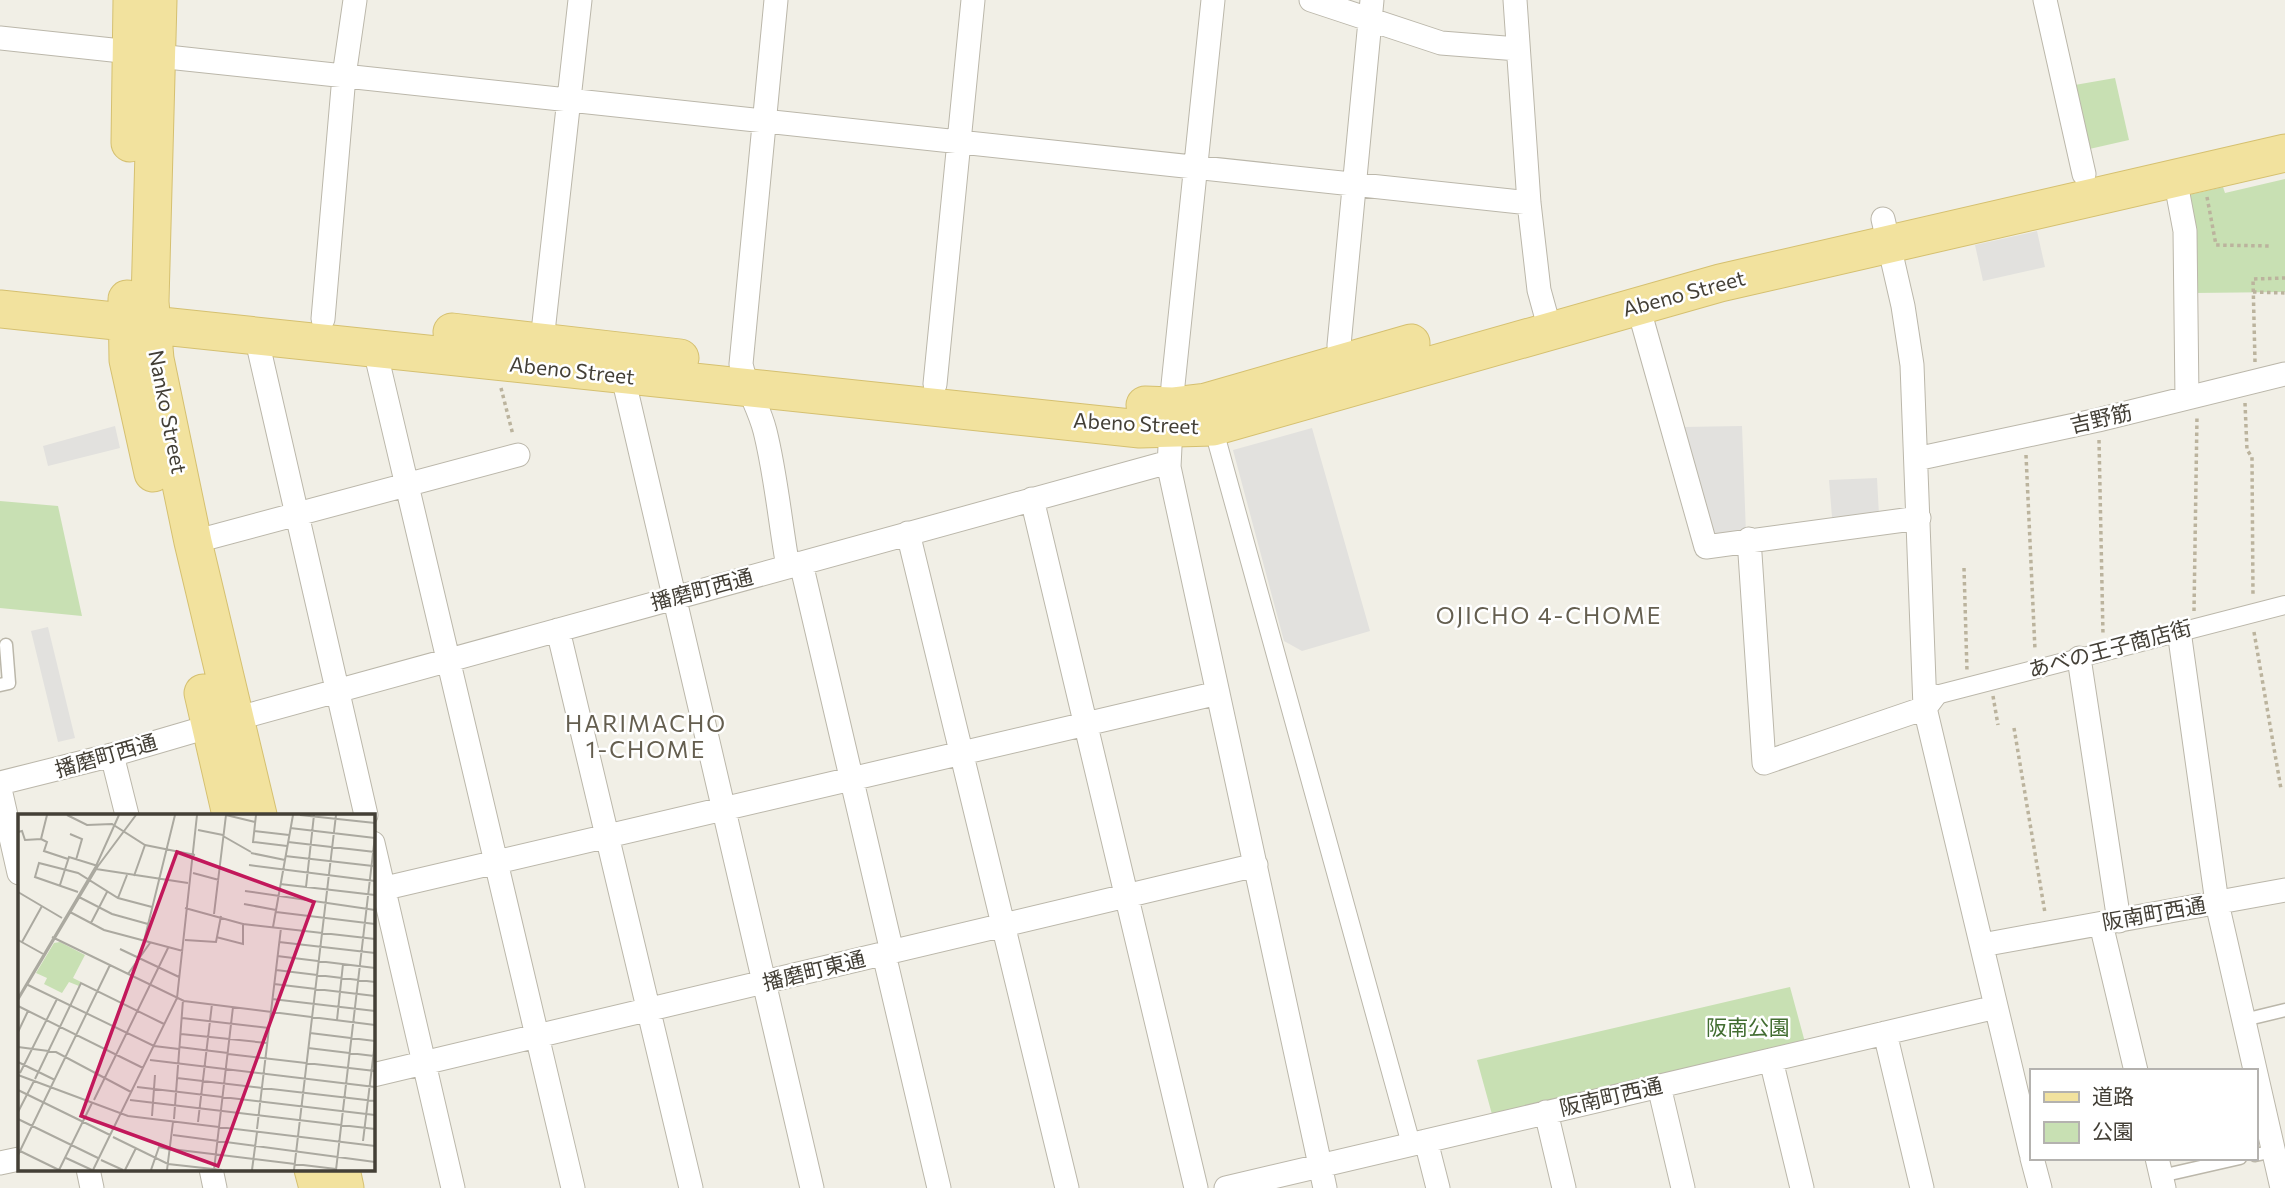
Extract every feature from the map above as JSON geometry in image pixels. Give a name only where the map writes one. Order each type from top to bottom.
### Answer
[{"type":"main road","name":"Nanko Street","points":[[132,0],[145,54]]},
{"type":"main road","name":"Nanko Street","points":[[158,0],[145,54],[139,313],[128,360],[223,722],[258,814]]},
{"type":"main road","name":"Abeno Street","points":[[0,309],[323,319],[542,341],[743,376],[1171,432],[1213,427],[1546,318],[1638,306],[1888,241],[2084,174],[2285,128]]},
{"type":"main road","name":"Abeno Street","points":[[1171,432],[1206,401],[1340,364],[1888,241],[2190,183],[2285,153]]},
{"type":"main road","name":"Abeno Street","points":[[0,284],[256,336],[623,377],[743,376],[935,384],[1171,432]]},
{"type":"main road","name":"Nanko Street","points":[[139,313],[155,359],[193,542],[223,722],[231,814]]},
{"type":"main road","points":[[313,1170],[318,1188]]},
{"type":"main road","points":[[341,1170],[345,1188]]},
{"type":"street","points":[[323,319],[344,76],[355,0]]},
{"type":"street","points":[[542,341],[580,0]]},
{"type":"street","points":[[776,0],[763,121],[743,376],[765,432],[794,565],[852,779],[939,1188]]},
{"type":"street","points":[[935,384],[957,139],[973,0]]},
{"type":"street","points":[[1213,0],[1171,432],[1218,693],[1325,1188]]},
{"type":"street","points":[[1311,0],[1371,9],[1441,43],[1518,48]]},
{"type":"street","points":[[1515,0],[1529,203],[1546,318]]},
{"type":"street","points":[[2045,0],[2084,174]]},
{"type":"street","points":[[1340,364],[1339,345],[1371,9]]},
{"type":"street","points":[[0,38],[763,121],[957,139],[1529,203]]},
{"type":"street","points":[[2190,183],[2185,230],[2192,397]]},
{"type":"street","points":[[1888,241],[1912,365],[1930,701],[1996,1007],[2025,1097],[2030,1139]]},
{"type":"street","points":[[1638,306],[1706,547],[1749,539],[1919,519]]},
{"type":"street","points":[[256,336],[366,814]]},
{"type":"street","points":[[375,350],[573,1188]]},
{"type":"street","name":"吉野筋","points":[[1916,459],[2098,420],[2285,374]]},
{"type":"street","points":[[623,377],[812,1188]]},
{"type":"street","points":[[1213,427],[1418,1142],[1437,1188]]},
{"type":"street","name":"播磨町西通","points":[[0,783],[112,755],[1032,499],[1171,432]]},
{"type":"street","points":[[193,542],[406,482],[518,455]]},
{"type":"street","points":[[1032,499],[1196,1188]]},
{"type":"street","points":[[908,534],[1067,1188]]},
{"type":"street","points":[[1749,539],[1764,764],[1930,701]]},
{"type":"street","name":"あべの王子商店街","points":[[1930,701],[1967,687],[2285,605]]},
{"type":"street","points":[[2186,629],[2217,903],[2244,1020],[2251,1069]]},
{"type":"street","points":[[558,630],[691,1188]]},
{"type":"street","points":[[2080,657],[2110,922],[2134,1069]]},
{"type":"street","points":[[378,890],[726,811],[1218,693]]},
{"type":"street","points":[[112,755],[127,814]]},
{"type":"street","points":[[0,789],[18,869]]},
{"type":"street","points":[[374,852],[378,890],[453,1188]]},
{"type":"street","name":"播磨町東通","points":[[374,1076],[1256,865]]},
{"type":"street","name":"阪南町西通","points":[[1982,945],[2285,890]]},
{"type":"street","name":"阪南町西通","points":[[1226,1188],[1996,1007]]},
{"type":"street","points":[[1885,1033],[1922,1188]]},
{"type":"street","points":[[1771,1060],[1801,1188]]},
{"type":"street","points":[[1659,1086],[1683,1188]]},
{"type":"street","points":[[2257,1106],[2264,1153],[2282,1188]]},
{"type":"street","points":[[1546,1112],[1564,1188]]},
{"type":"street","points":[[0,1163],[18,1159]]},
{"type":"street","points":[[2033,1160],[2040,1188]]},
{"type":"street","points":[[88,1170],[92,1188]]},
{"type":"street","points":[[211,1170],[215,1188]]},
{"type":"lane","points":[[0,685],[9,683],[6,645]]},
{"type":"lane","points":[[2244,1020],[2285,1010]]},
{"type":"lane","points":[[2161,1174],[2231,1160]]},
{"type":"path","points":[[2190,183],[2216,245],[2269,246]]},
{"type":"path","points":[[2281,789],[2252,622],[2252,457],[2247,450],[2253,279],[2285,278]]},
{"type":"path","points":[[2253,292],[2285,293]]},
{"type":"path","points":[[494,362],[518,455]]},
{"type":"path","points":[[2186,629],[2192,397]]},
{"type":"path","points":[[2098,420],[2104,651]]},
{"type":"path","points":[[2025,435],[2036,669]]},
{"type":"path","points":[[1964,568],[1967,687]]},
{"type":"path","points":[[1991,681],[1998,725]]},
{"type":"path","points":[[2014,728],[2048,933]]},
{"type":"green space","points":[[2115,78],[2129,140],[2085,150],[2069,86]]},
{"type":"green space","points":[[2285,179],[2285,292],[2193,293],[2188,195],[2223,187],[2225,193]]},
{"type":"green space","points":[[0,501],[58,506],[82,616],[0,608]]},
{"type":"green space","name":"阪南公園","points":[[1790,987],[1806,1046],[1493,1118],[1477,1060]]},
{"type":"shaded area","points":[[2037,231],[2045,267],[1983,281],[1975,245]]},
{"type":"shaded area","points":[[115,426],[120,448],[48,466],[43,446]]},
{"type":"shaded area","points":[[1742,426],[1746,534],[1712,539],[1683,427]]},
{"type":"shaded area","points":[[1312,428],[1370,631],[1302,651],[1284,641],[1233,450]]},
{"type":"shaded area","points":[[1877,478],[1879,515],[1832,517],[1829,480]]},
{"type":"shaded area","points":[[48,627],[75,738],[58,742],[31,631]]},
{"type":"district","name":"OJICHO 4-CHOME","points":[[1549,616]]},
{"type":"district","name":"HARIMACHO 1-CHOME","points":[[646,737]]}]
